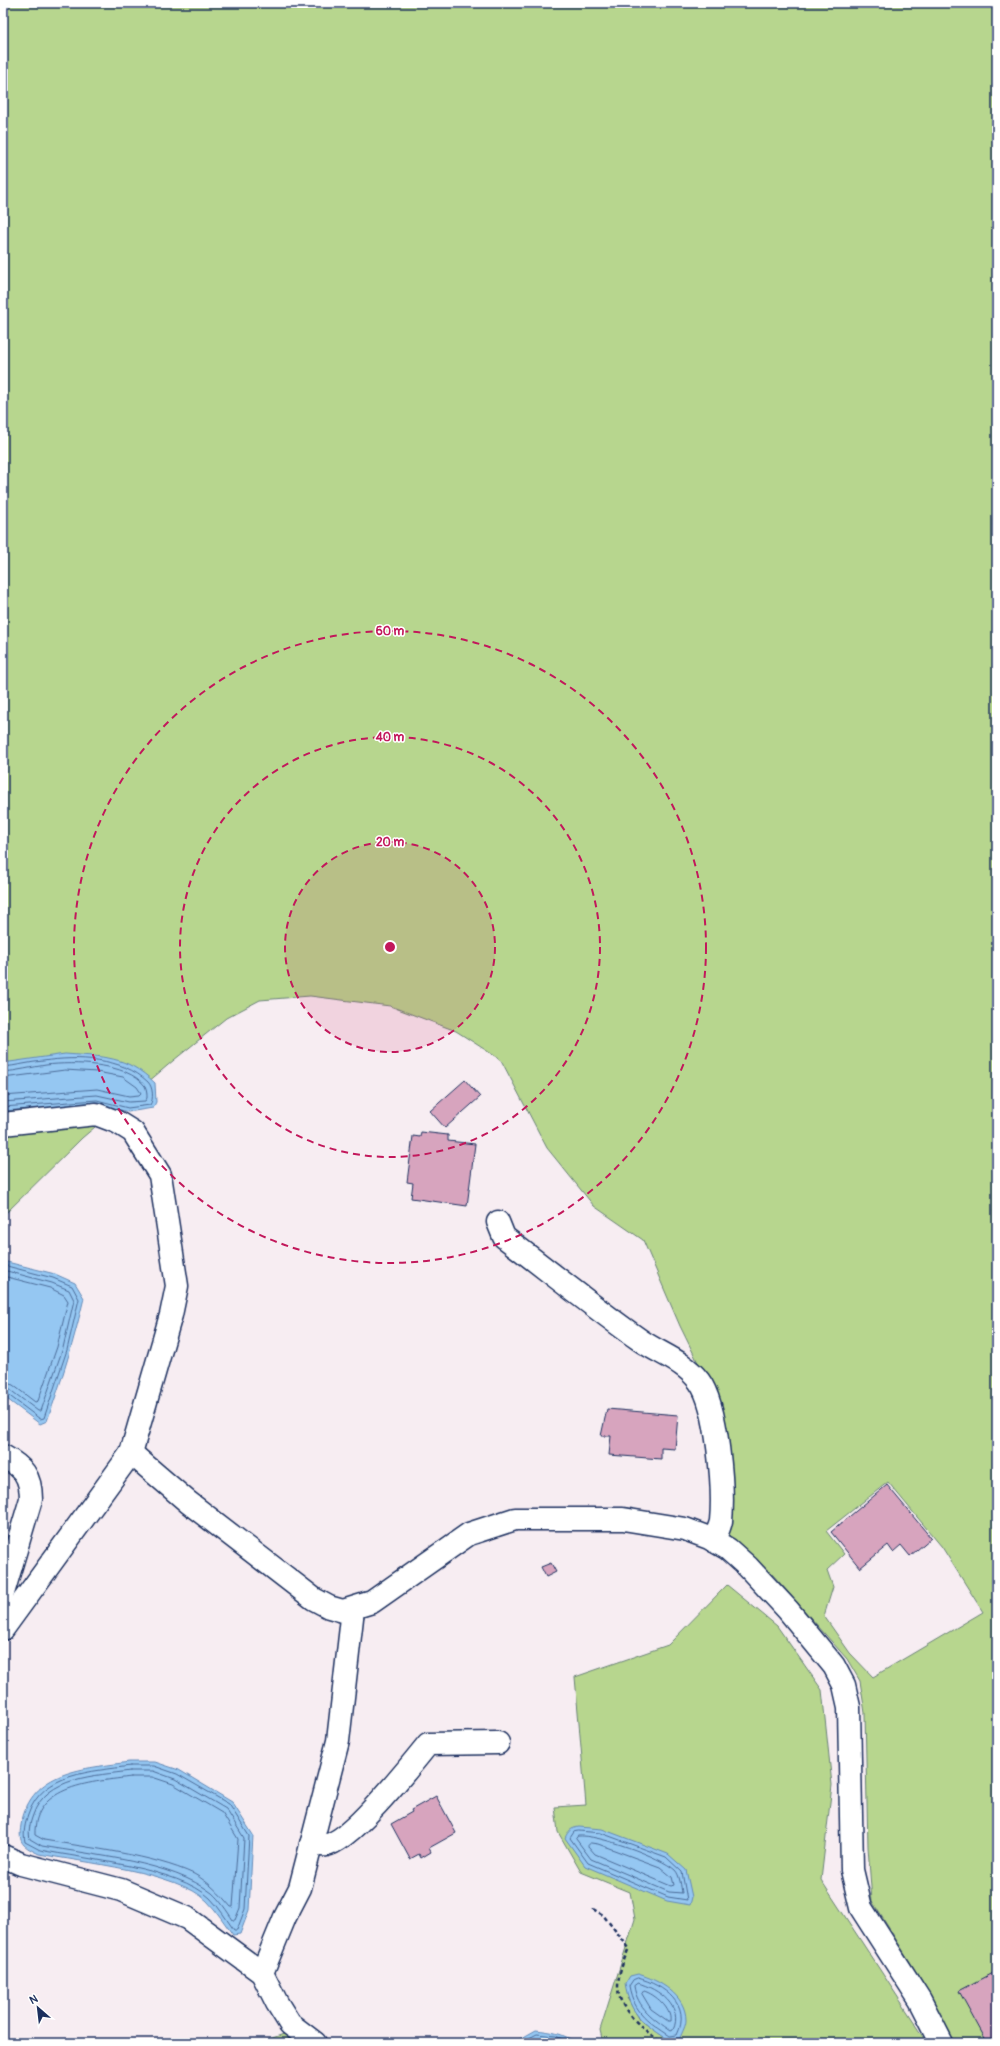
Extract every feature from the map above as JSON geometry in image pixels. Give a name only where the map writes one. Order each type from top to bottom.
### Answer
[{"type":"street","points":[[3,1124],[96,1114],[117,1122],[133,1132],[160,1175],[177,1286],[171,1315],[131,1453],[3,1629]]},
{"type":"street","points":[[498,1222],[504,1237],[641,1340],[667,1355],[691,1372],[700,1383],[707,1395],[713,1416],[722,1495],[720,1522],[714,1541]]},
{"type":"street","points":[[131,1453],[188,1502],[314,1599],[329,1608],[343,1612],[372,1602],[469,1534],[515,1519],[623,1519],[685,1528],[728,1549],[748,1567],[788,1610],[834,1666],[844,1685],[849,1707],[852,1870],[858,1896],[868,1921],[920,2000],[942,2043]]},
{"type":"street","points":[[3,1456],[12,1461],[26,1474],[31,1484],[31,1499],[3,1593]]},
{"type":"street","points":[[262,1973],[285,1917],[300,1888],[338,1741],[353,1609]]},
{"type":"street","points":[[311,1844],[327,1845],[343,1836],[382,1799],[428,1744],[498,1743]]},
{"type":"street","points":[[3,1856],[22,1864],[121,1890],[187,1918],[262,1973],[277,2003],[290,2024],[314,2043]]},
{"type":"path","points":[[593,1909],[603,1915],[629,1948],[618,1987],[622,2001],[636,2024],[662,2043]]},
{"type":"green space","points":[[3,3],[997,3],[997,2043],[954,2043],[924,1984],[872,1901],[868,1847],[865,1713],[860,1681],[847,1659],[773,1575],[729,1537],[729,1476],[716,1399],[680,1326],[643,1240],[594,1206],[547,1148],[501,1060],[456,1031],[390,1006],[310,996],[260,1000],[226,1018],[174,1060],[82,1138],[3,1216]],"holes":[[[888,1482],[942,1547],[983,1612],[873,1677],[850,1653],[824,1616],[833,1587],[827,1570],[844,1554],[826,1531]]]},
{"type":"green space","points":[[727,1585],[777,1626],[822,1690],[832,1785],[821,1880],[928,2043],[603,2043],[600,2030],[635,1919],[630,1892],[581,1872],[558,1832],[555,1807],[586,1805],[575,1677],[668,1645]],"holes":[[[627,1998],[670,2041],[640,2020]]]},
{"type":"green space","points":[[284,2034],[294,2043],[258,2043]]},
{"type":"water","points":[[65,1054],[103,1057],[124,1062],[134,1067],[155,1083],[156,1102],[153,1108],[128,1112],[97,1104],[3,1111],[3,1063]]},
{"type":"water","points":[[3,1261],[55,1274],[75,1283],[84,1298],[67,1360],[47,1421],[40,1424],[3,1396]]},
{"type":"water","points":[[129,1762],[155,1762],[179,1770],[232,1802],[253,1835],[249,1910],[240,1934],[233,1935],[218,1913],[207,1901],[193,1891],[174,1883],[152,1875],[39,1854],[23,1844],[20,1831],[27,1807],[36,1793],[48,1782],[62,1775],[78,1770]]},
{"type":"water","points":[[579,1827],[602,1829],[668,1854],[686,1870],[692,1897],[690,1905],[667,1901],[585,1866],[565,1838],[570,1830]]},
{"type":"water","points":[[638,1974],[654,1980],[670,1990],[681,2003],[685,2011],[686,2020],[685,2027],[680,2038],[670,2041],[646,2024],[635,2012],[627,1995],[625,1984],[630,1976]]},
{"type":"water","points":[[536,2030],[562,2035],[576,2043],[513,2043]]},
{"type":"building","points":[[465,1080],[480,1097],[445,1128],[430,1111]]},
{"type":"building","points":[[421,1132],[448,1135],[448,1141],[475,1144],[467,1206],[411,1198],[413,1183],[407,1182],[413,1136],[420,1137]]},
{"type":"building","points":[[607,1409],[678,1415],[675,1449],[661,1448],[661,1459],[609,1455],[611,1436],[601,1436]]},
{"type":"building","points":[[887,1485],[931,1538],[910,1556],[901,1545],[893,1552],[888,1545],[860,1568],[831,1532]]},
{"type":"building","points":[[551,1563],[556,1572],[546,1577],[541,1567]]},
{"type":"building","points":[[436,1796],[456,1833],[429,1848],[431,1852],[421,1858],[419,1854],[410,1859],[391,1824],[412,1812],[411,1810]]},
{"type":"building","points":[[997,1971],[997,2036],[987,2042],[959,1991]]}]
